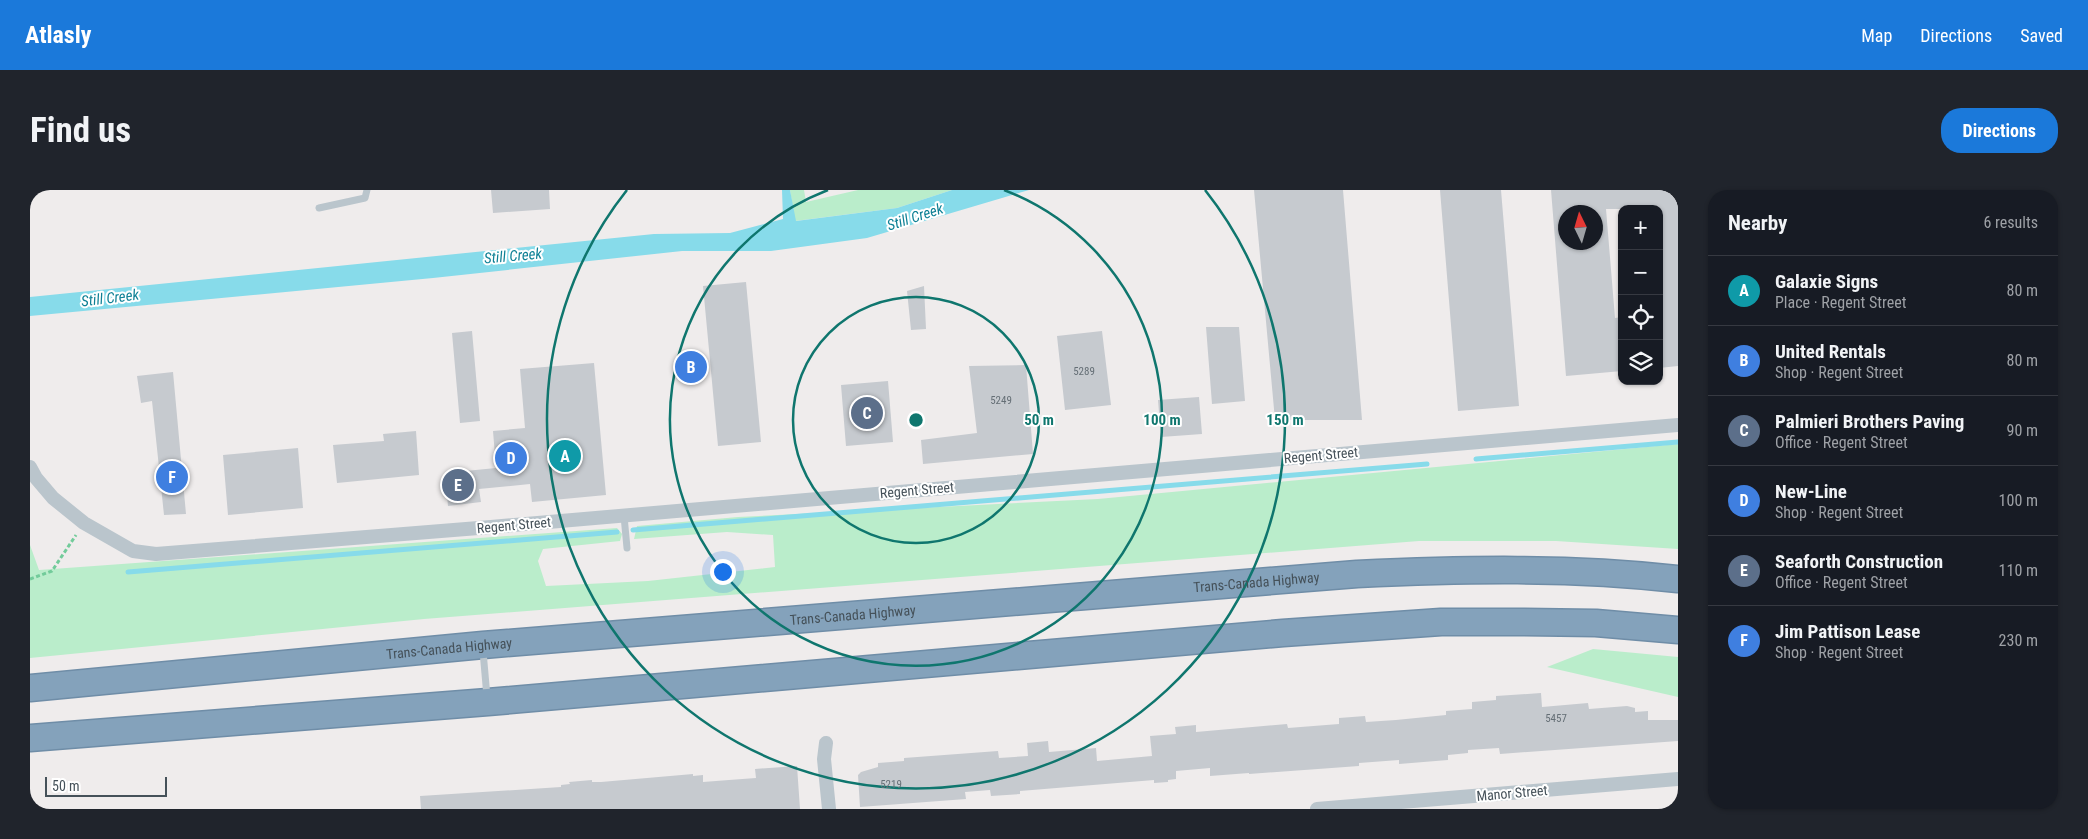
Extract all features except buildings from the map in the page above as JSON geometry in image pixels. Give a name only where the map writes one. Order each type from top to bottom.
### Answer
[{"type":"highway","name":"Trans-Canada Highway","points":[[30,688],[483,645],[1357,574],[1534,569],[1678,579]]},
{"type":"highway","points":[[30,738],[488,702],[1283,633],[1442,622],[1596,623],[1678,630]]},
{"type":"street","name":"Regent Street","points":[[30,468],[53,498],[84,523],[133,551],[156,554],[624,516],[1678,425]]},
{"type":"street","points":[[826,743],[824,759],[829,809]]},
{"type":"street","name":"Manor Street","points":[[1317,809],[1678,779]]},
{"type":"lane","points":[[319,208],[365,198],[367,190]]},
{"type":"lane","points":[[624,516],[627,548]]},
{"type":"lane","points":[[483,645],[488,702]]},
{"type":"path","points":[[30,579],[52,571],[84,523]]},
{"type":"green space","points":[[790,190],[804,190],[806,202],[858,190],[952,190],[897,208],[795,221]]},
{"type":"green space","points":[[1678,444],[1678,549],[1556,541],[1419,541],[424,619],[30,658],[30,545],[39,570],[617,528],[622,534],[620,541],[543,549],[538,561],[546,586],[648,581],[775,567],[773,535],[727,532],[634,539],[637,526],[738,517],[1098,499]]},
{"type":"green space","points":[[1593,649],[1678,657],[1678,697],[1547,667]]},
{"type":"water","name":"Still Creek","points":[[782,190],[790,190],[796,221],[897,208],[952,190],[1029,190],[867,238],[771,251],[682,251],[433,278],[30,316],[30,297],[654,234],[730,233],[783,219]]},
{"type":"waterway","points":[[1476,459],[1678,442]]},
{"type":"waterway","points":[[633,530],[1427,464]]},
{"type":"waterway","points":[[128,572],[617,532]]},
{"type":"place","name":"United Rentals","points":[[691,367]]},
{"type":"place","name":"Palmieri Brothers Paving","points":[[867,413]]},
{"type":"place","name":"Galaxie Signs","points":[[565,456]]},
{"type":"place","name":"New-Line","points":[[511,458]]},
{"type":"place","name":"Jim Pattison Lease","points":[[172,477]]},
{"type":"place","name":"Seaforth Construction","points":[[458,485]]}]
